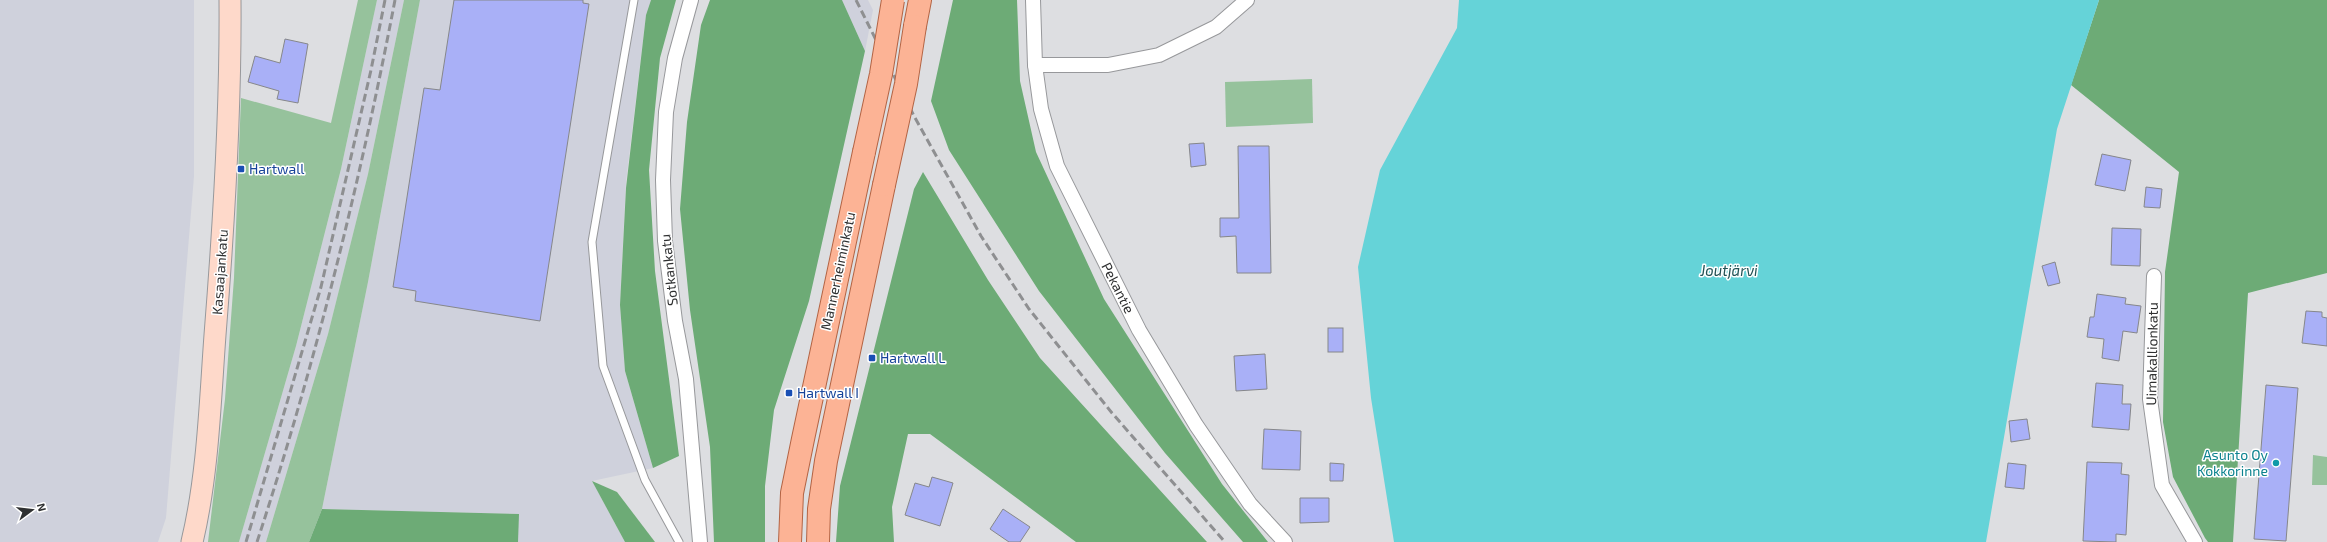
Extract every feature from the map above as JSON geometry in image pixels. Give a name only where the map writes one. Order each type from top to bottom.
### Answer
[{"type":"main road","name":"Mannerheiminkatu","points":[[790,542],[792,493],[802,439],[881,74],[893,0]]},
{"type":"main road","name":"Mannerheiminkatu","points":[[818,542],[819,509],[826,461],[906,84],[920,0]]},
{"type":"street","name":"Kasaajankatu","points":[[192,542],[203,479],[227,186],[231,62],[230,0]]},
{"type":"street","name":"Sotkankatu","points":[[691,0],[675,58],[667,104],[663,180],[666,241],[675,321],[686,379],[700,542]]},
{"type":"street","name":"Pekantie","points":[[1033,0],[1035,65],[1041,109],[1057,166],[1139,330],[1205,438],[1250,504],[1285,542]]},
{"type":"street","points":[[1035,65],[1108,65],[1159,55],[1216,27],[1247,0]]},
{"type":"street","name":"Uimakallionkatu","points":[[2154,276],[2150,398],[2162,485],[2195,542]]},
{"type":"lane","points":[[634,0],[592,242],[603,366],[645,480],[679,542]]},
{"type":"shaded area","points":[[0,0],[194,0],[194,176],[166,518],[158,542],[0,542]]},
{"type":"shaded area","points":[[377,0],[404,0],[368,174],[328,334],[266,542],[239,542],[296,346],[341,169]]},
{"type":"shaded area","points":[[420,0],[651,0],[646,15],[626,182],[620,305],[625,371],[653,468],[592,481],[625,542],[518,542],[518,514],[322,509],[368,282]]},
{"type":"shaded area","points":[[842,0],[868,0],[873,10],[865,51]]},
{"type":"green space","points":[[358,0],[377,0],[341,169],[296,346],[239,542],[208,542],[225,399],[234,278],[241,98],[331,123]]},
{"type":"green space","points":[[404,0],[420,0],[368,282],[322,509],[309,542],[266,542],[328,334],[368,174]]},
{"type":"green space","points":[[651,0],[676,0],[660,58],[649,170],[655,271],[679,456],[653,468],[625,371],[620,305],[626,188],[646,15]]},
{"type":"green space","points":[[710,0],[842,0],[865,51],[809,301],[774,410],[765,486],[765,542],[714,542],[710,447],[690,310],[680,209],[687,122],[701,25]]},
{"type":"green space","points":[[953,0],[1017,0],[1020,81],[1036,152],[1104,299],[1222,484],[1268,542],[1243,542],[1165,453],[1039,291],[949,150],[931,101]]},
{"type":"green space","points":[[2099,0],[2327,0],[2327,273],[2248,293],[2233,542],[2208,542],[2205,538],[2173,477],[2163,422],[2165,272],[2179,172],[2071,85]]},
{"type":"green space","points":[[1312,79],[1313,123],[1226,127],[1225,82]]},
{"type":"green space","points":[[923,172],[988,280],[1040,358],[1207,542],[1076,542],[930,434],[908,434],[892,507],[894,542],[836,542],[840,486],[914,189]]},
{"type":"green space","points":[[2313,455],[2327,457],[2327,485],[2312,485]]},
{"type":"green space","points":[[592,481],[617,492],[655,542],[625,542]]},
{"type":"green space","points":[[322,509],[519,514],[518,542],[309,542]]},
{"type":"water","name":"Joutjärvi","points":[[1459,0],[2099,0],[2057,129],[1986,542],[1394,542],[1371,398],[1358,267],[1380,170],[1457,28]]},
{"type":"building","points":[[454,0],[583,0],[583,3],[589,4],[540,321],[415,301],[416,291],[393,287],[424,88],[440,90]]},
{"type":"building","points":[[285,39],[308,44],[298,103],[277,99],[279,91],[248,82],[255,56],[280,63]]},
{"type":"building","points":[[1204,143],[1206,165],[1191,167],[1189,144]]},
{"type":"building","points":[[1238,146],[1269,146],[1271,273],[1237,273],[1236,236],[1220,237],[1220,218],[1239,218]]},
{"type":"building","points":[[2102,154],[2131,160],[2125,191],[2095,185]]},
{"type":"building","points":[[2146,187],[2162,189],[2160,208],[2144,207]]},
{"type":"building","points":[[2112,228],[2141,229],[2140,266],[2111,265]]},
{"type":"building","points":[[2055,262],[2060,283],[2048,286],[2042,266]]},
{"type":"building","points":[[2097,294],[2126,298],[2125,304],[2141,306],[2137,333],[2123,331],[2119,361],[2102,358],[2104,339],[2087,337],[2090,317],[2094,317]]},
{"type":"building","points":[[2306,311],[2322,312],[2322,317],[2327,318],[2327,346],[2302,343]]},
{"type":"building","points":[[1328,328],[1343,328],[1343,352],[1328,352]]},
{"type":"building","points":[[1265,354],[1267,389],[1236,391],[1234,356]]},
{"type":"building","points":[[2096,383],[2123,385],[2122,404],[2131,404],[2129,430],[2092,427]]},
{"type":"building","name":"Asunto Oy Kokkorinne","points":[[2266,385],[2298,388],[2286,541],[2254,539]]},
{"type":"building","points":[[2027,419],[2030,439],[2011,442],[2009,421]]},
{"type":"building","points":[[1264,429],[1301,431],[1300,470],[1262,469]]},
{"type":"building","points":[[2087,462],[2122,463],[2121,474],[2129,475],[2126,535],[2116,534],[2116,542],[2083,541]]},
{"type":"building","points":[[1330,463],[1344,464],[1343,481],[1330,481]]},
{"type":"building","points":[[2008,463],[2026,465],[2024,489],[2005,487]]},
{"type":"building","points":[[932,477],[953,483],[940,526],[905,515],[915,483],[929,487]]},
{"type":"building","points":[[1300,498],[1329,498],[1329,522],[1300,523]]},
{"type":"building","points":[[1003,509],[1030,527],[1020,542],[1009,542],[990,529]]},
{"type":"railway","points":[[246,542],[321,287],[371,70],[385,0]]},
{"type":"railway","points":[[257,542],[298,408],[335,273],[367,137],[395,0]]},
{"type":"railway","points":[[856,0],[914,116],[981,236],[1029,309],[1112,413],[1225,542]]},
{"type":"place","name":"Hartwall","points":[[241,169]]},
{"type":"place","name":"Hartwall L","points":[[872,358]]},
{"type":"place","name":"Hartwall I","points":[[789,393]]},
{"type":"place","name":"Asunto Oy Kokkorinne","points":[[2276,463]]}]
